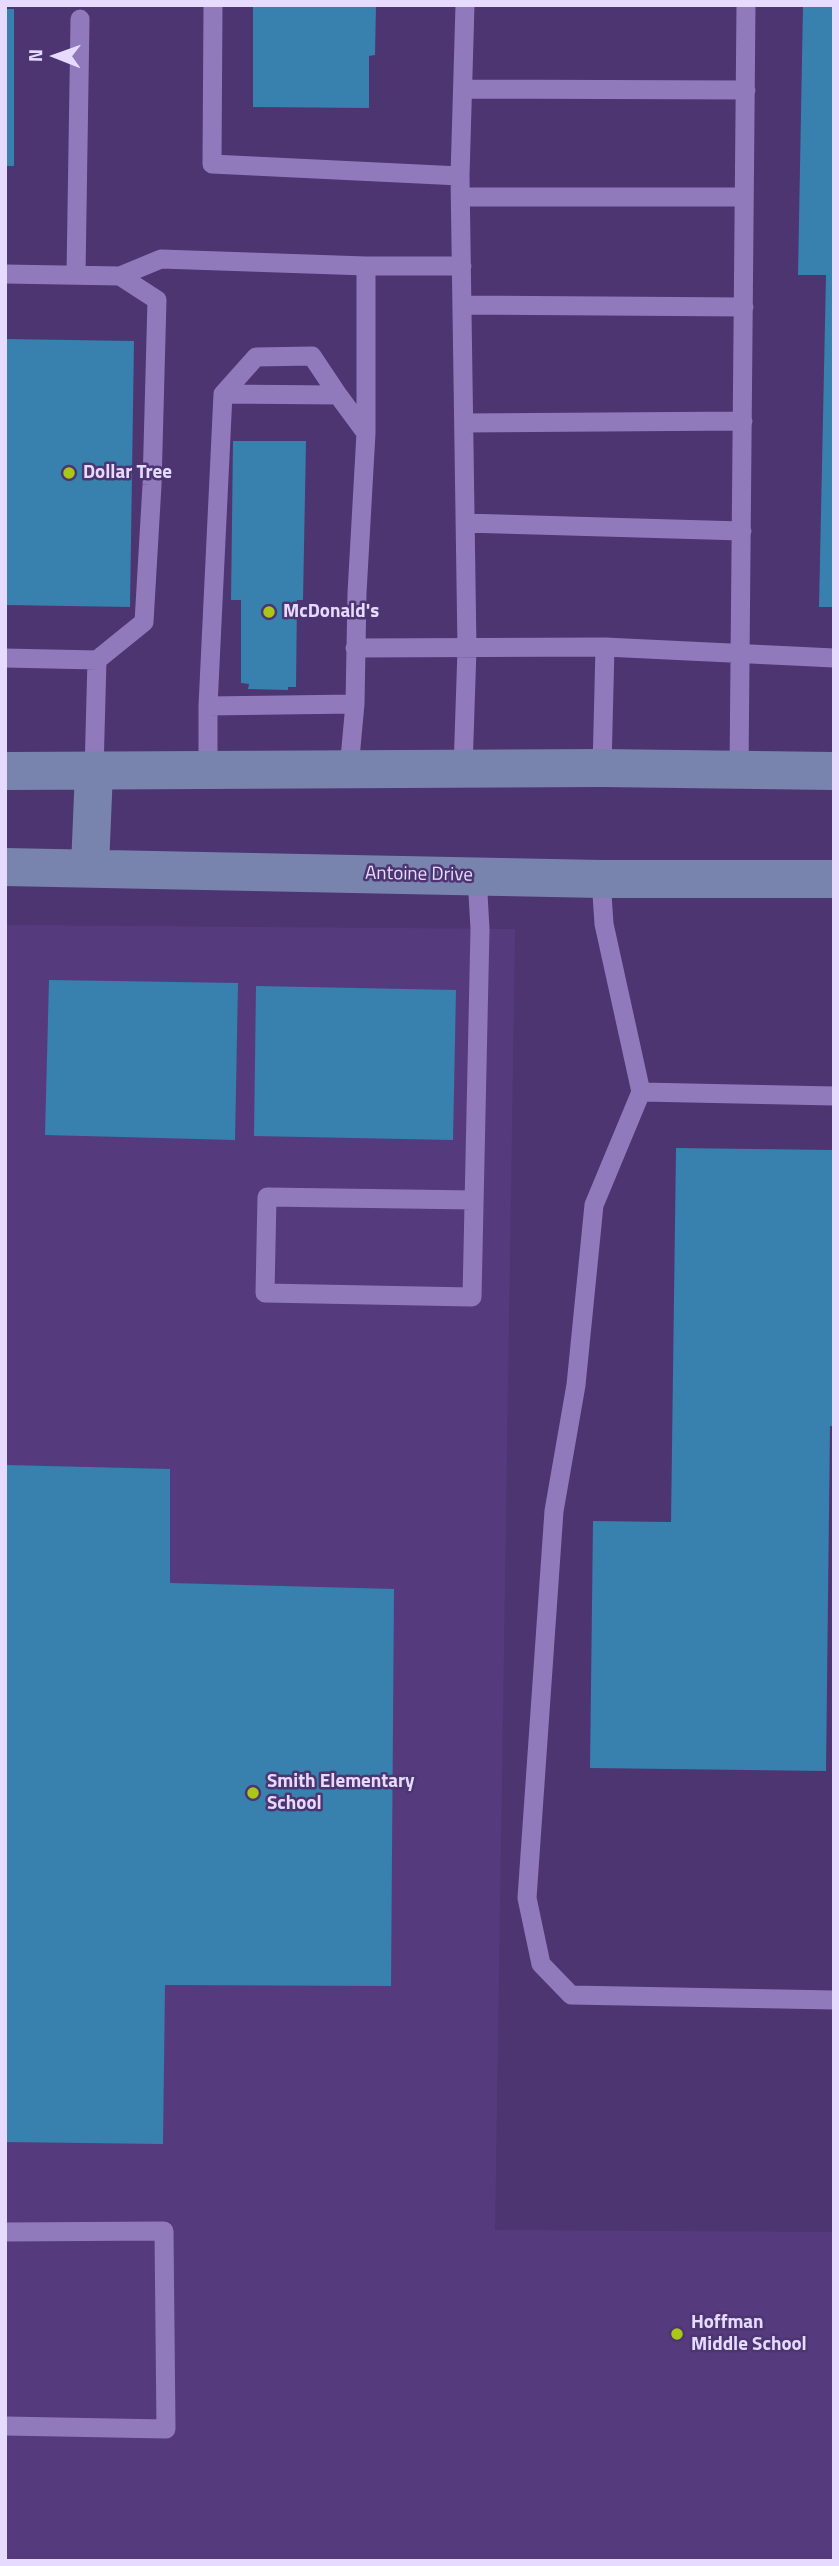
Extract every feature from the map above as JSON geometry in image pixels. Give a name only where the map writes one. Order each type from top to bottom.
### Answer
[{"type":"main road","points":[[5,771],[602,768],[834,771]]},
{"type":"main road","points":[[90,867],[94,771]]},
{"type":"main road","name":"Antoine Drive","points":[[5,867],[601,879],[834,879]]},
{"type":"lane","points":[[212,5],[212,164],[460,176]]},
{"type":"lane","points":[[463,769],[467,649],[460,176],[465,5]]},
{"type":"lane","points":[[739,770],[746,5]]},
{"type":"lane","points":[[76,275],[80,19]]},
{"type":"lane","points":[[463,89],[746,89]]},
{"type":"lane","points":[[461,197],[744,197]]},
{"type":"lane","points":[[5,274],[120,276],[161,259],[366,266],[462,265]]},
{"type":"lane","points":[[349,769],[355,704],[355,648],[366,433],[366,266]]},
{"type":"lane","points":[[5,658],[97,660],[144,622],[152,485],[157,300],[120,276]]},
{"type":"lane","points":[[462,305],[744,307]]},
{"type":"lane","points":[[208,770],[208,706],[223,394],[256,357],[312,356],[366,433]]},
{"type":"lane","points":[[223,394],[338,395]]},
{"type":"lane","points":[[464,423],[743,421]]},
{"type":"lane","points":[[465,523],[742,531]]},
{"type":"lane","points":[[355,648],[605,647],[834,657]]},
{"type":"lane","points":[[602,768],[605,647]]},
{"type":"lane","points":[[94,771],[97,660]]},
{"type":"lane","points":[[208,706],[355,704]]},
{"type":"lane","points":[[474,1200],[267,1197],[265,1293],[472,1297],[480,929],[477,876]]},
{"type":"lane","points":[[601,879],[604,924],[641,1092],[594,1205],[576,1385],[554,1511],[527,1898],[541,1964],[572,1995],[834,2000]]},
{"type":"lane","points":[[641,1092],[834,1096]]},
{"type":"lane","points":[[5,2232],[164,2231],[166,2429],[5,2426]]},
{"type":"shaded area","name":"Smith Elementary School","points":[[5,925],[515,929],[495,2230],[834,2232],[834,2561],[5,2561]]},
{"type":"building","points":[[253,5],[376,5],[375,55],[369,56],[369,108],[253,107]]},
{"type":"building","points":[[803,5],[834,5],[834,607],[819,607],[826,275],[798,275]]},
{"type":"building","points":[[5,9],[14,9],[14,166],[5,166]]},
{"type":"building","name":"Dollar Tree","points":[[5,339],[134,341],[130,607],[5,605]]},
{"type":"building","points":[[233,441],[306,441],[303,600],[297,600],[296,687],[288,687],[288,690],[248,689],[249,684],[241,683],[241,600],[231,600]]},
{"type":"building","points":[[49,980],[238,983],[235,1140],[45,1135]]},
{"type":"building","points":[[256,986],[456,990],[453,1140],[254,1136]]},
{"type":"building","points":[[676,1148],[834,1150],[834,1426],[830,1426],[826,1771],[590,1768],[593,1521],[671,1522]]},
{"type":"building","points":[[5,1465],[170,1469],[170,1583],[394,1589],[391,1986],[165,1985],[163,2144],[5,2142]]},
{"type":"place","name":"Dollar Tree","points":[[69,473]]},
{"type":"place","name":"McDonald's","points":[[269,612]]},
{"type":"place","name":"Smith Elementary School","points":[[253,1793]]},
{"type":"place","name":"Hoffman Middle School","points":[[677,2334]]}]
